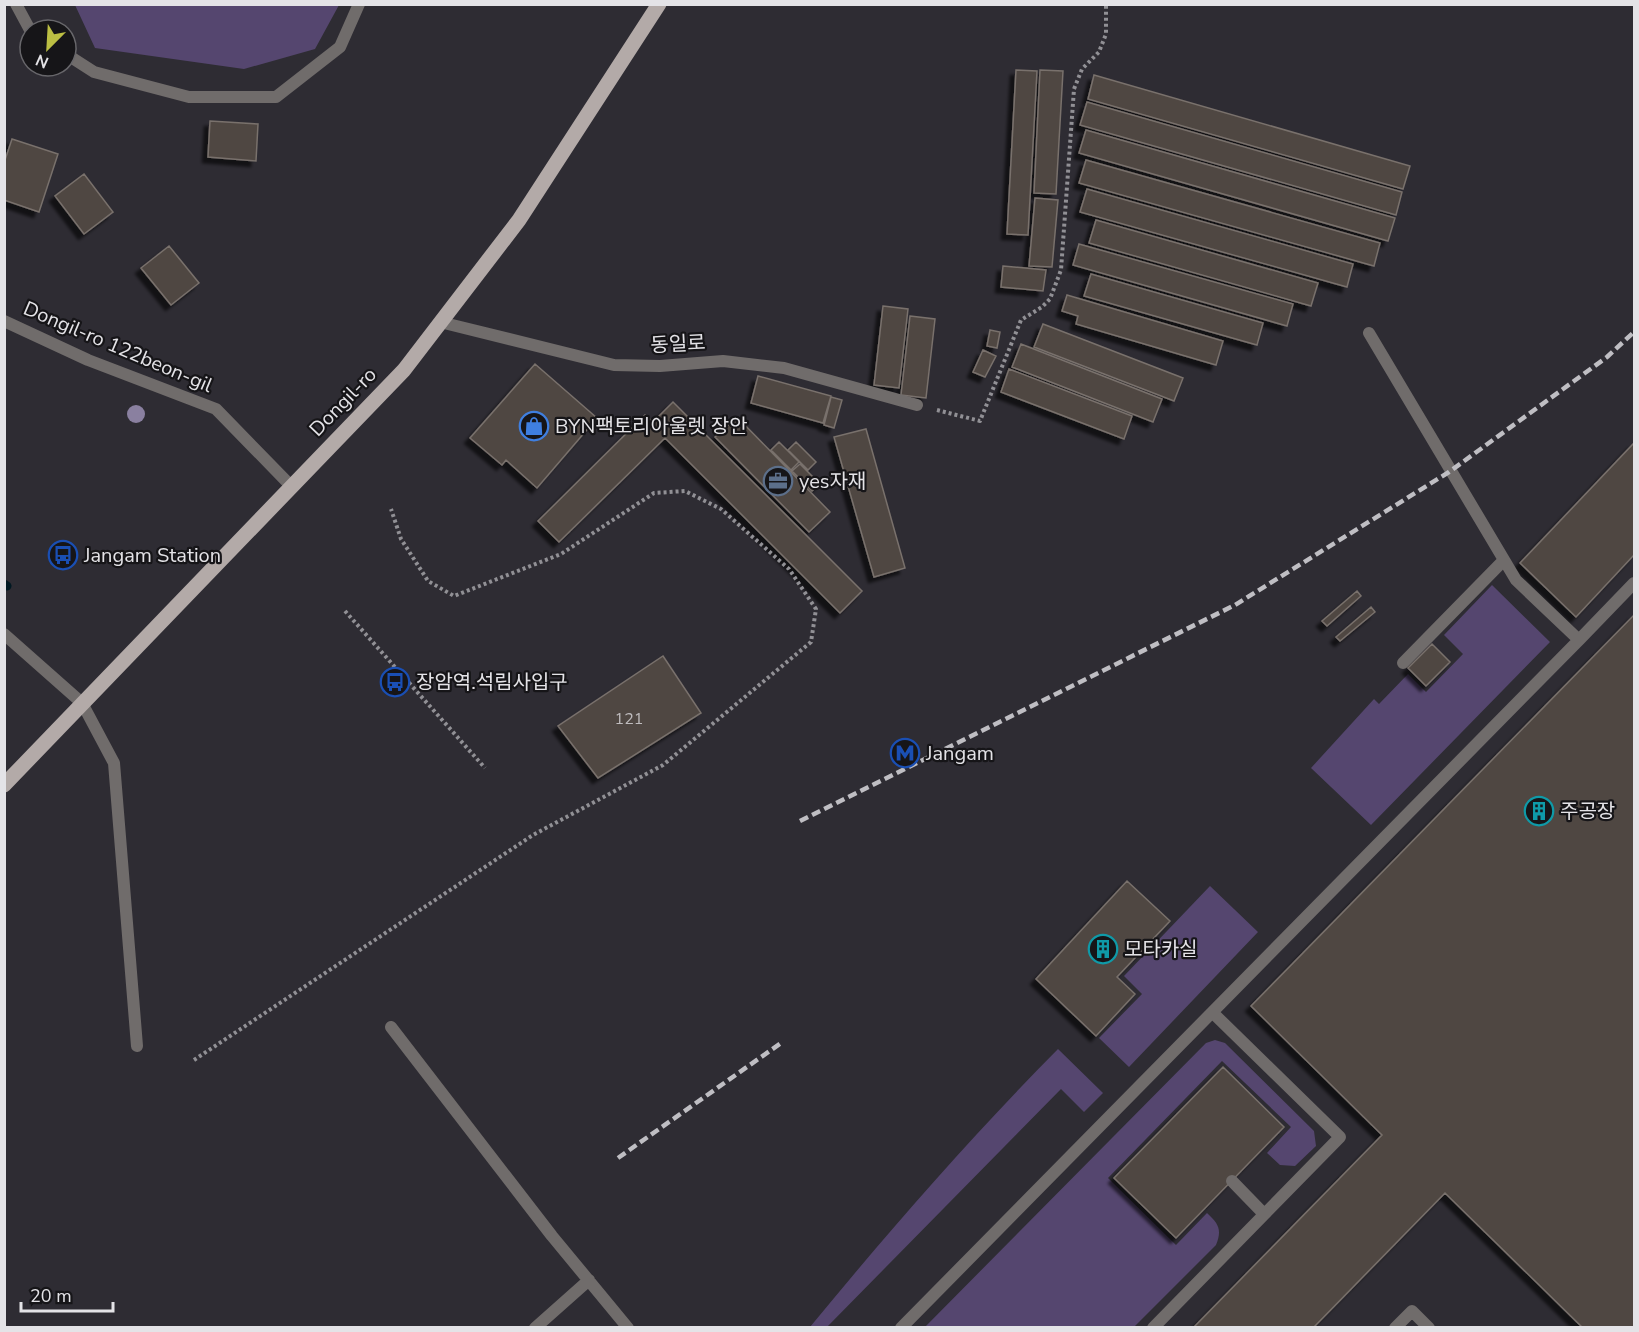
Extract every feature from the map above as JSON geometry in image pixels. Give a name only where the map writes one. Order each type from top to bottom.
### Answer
[{"type":"main road","name":"Dongil-ro","points":[[4,785],[404,370],[519,220],[659,4]]},
{"type":"street","points":[[16,4],[24,18]]},
{"type":"street","points":[[78,62],[94,72],[189,97],[276,97],[340,47],[359,4]]},
{"type":"street","name":"Dongil-ro 122beon-gil","points":[[4,321],[88,360],[216,409],[291,486]]},
{"type":"street","name":"동일로","points":[[440,322],[614,365],[660,366],[723,360],[784,368],[917,405]]},
{"type":"street","points":[[1369,333],[1516,580],[1579,640]]},
{"type":"street","points":[[1403,663],[1504,560]]},
{"type":"street","points":[[901,1328],[1214,1013],[1635,583]]},
{"type":"street","points":[[4,634],[82,703],[114,763],[136,1046]]},
{"type":"street","points":[[1153,1328],[1340,1137],[1214,1013]]},
{"type":"street","points":[[391,1027],[538,1219],[628,1328]]},
{"type":"street","points":[[1232,1181],[1264,1214]]},
{"type":"street","points":[[535,1328],[589,1280]]},
{"type":"street","points":[[1395,1328],[1412,1311],[1429,1328]]},
{"type":"path","points":[[917,405],[980,421],[1021,320],[1050,299],[1061,270],[1074,89],[1082,69],[1099,52],[1106,34],[1106,4]]},
{"type":"path","points":[[194,1060],[533,835],[663,765],[811,642],[816,609],[789,569],[722,509],[685,491],[654,493],[561,554],[454,596],[428,581],[400,539],[391,509]]},
{"type":"path","points":[[345,611],[485,768]]},
{"type":"shaded area","points":[[75,5],[339,5],[315,49],[244,69],[95,48]]},
{"type":"shaded area","points":[[1492,585],[1550,642],[1371,825],[1311,768],[1374,699],[1379,704],[1408,674],[1426,692],[1463,654],[1444,635]]},
{"type":"shaded area","points":[[1210,886],[1258,932],[1129,1067],[1099,1038],[1142,994],[1124,976]]},
{"type":"shaded area","points":[[1215,1040],[1225,1043],[1314,1131],[1316,1146],[1295,1166],[1280,1165],[1267,1153],[1291,1127],[1222,1061],[1108,1178],[1176,1245],[1207,1213],[1217,1224],[1219,1231],[1216,1245],[1134,1327],[925,1327],[1206,1043]]},
{"type":"shaded area","points":[[1058,1049],[1103,1093],[1084,1112],[1061,1089],[827,1327],[810,1327],[931,1185]]},
{"type":"building","points":[[1016,70],[1037,71],[1028,235],[1007,234]]},
{"type":"building","points":[[1040,70],[1063,71],[1056,194],[1034,193]]},
{"type":"building","points":[[1094,75],[1410,166],[1403,189],[1088,99]]},
{"type":"building","points":[[1087,102],[1402,192],[1396,215],[1080,125]]},
{"type":"building","points":[[210,121],[258,124],[256,161],[208,157]]},
{"type":"building","points":[[1086,130],[1395,218],[1388,241],[1079,153]]},
{"type":"building","points":[[12,139],[58,154],[39,212],[4,200],[4,163]]},
{"type":"building","points":[[1086,160],[1380,243],[1374,266],[1079,183]]},
{"type":"building","points":[[84,174],[113,212],[84,234],[55,196]]},
{"type":"building","points":[[1087,189],[1353,264],[1347,287],[1080,212]]},
{"type":"building","points":[[1035,198],[1058,200],[1052,267],[1029,266]]},
{"type":"building","points":[[1096,220],[1318,283],[1311,306],[1089,243]]},
{"type":"building","points":[[1079,244],[1293,304],[1287,326],[1073,265]]},
{"type":"building","points":[[169,246],[199,283],[171,305],[141,268]]},
{"type":"building","points":[[1003,266],[1046,270],[1043,291],[1001,287]]},
{"type":"building","points":[[1091,274],[1263,323],[1257,345],[1084,296]]},
{"type":"building","points":[[1067,295],[1223,341],[1216,365],[1076,324],[1078,316],[1062,311]]},
{"type":"building","points":[[883,306],[908,309],[899,388],[874,385]]},
{"type":"building","points":[[910,316],[935,319],[926,398],[901,395]]},
{"type":"building","points":[[1043,324],[1183,378],[1174,401],[1034,347]]},
{"type":"building","points":[[990,330],[1000,332],[997,348],[987,346]]},
{"type":"building","points":[[1021,344],[1162,399],[1153,422],[1012,367]]},
{"type":"building","points":[[983,350],[996,356],[985,377],[973,372]]},
{"type":"building","points":[[535,364],[597,418],[537,488],[506,460],[502,465],[470,438]]},
{"type":"building","points":[[1009,369],[1132,416],[1124,439],[1001,392]]},
{"type":"building","points":[[758,376],[831,396],[823,423],[751,403]]},
{"type":"building","points":[[831,397],[842,400],[834,428],[824,425]]},
{"type":"building","points":[[673,402],[862,591],[840,613],[665,438],[559,542],[538,521],[645,415],[653,422]]},
{"type":"building","points":[[737,417],[830,512],[809,532],[715,437]]},
{"type":"building","points":[[866,429],[905,568],[874,577],[834,437]]},
{"type":"building","points":[[779,442],[799,462],[791,470],[771,450]]},
{"type":"building","points":[[796,442],[816,462],[808,470],[788,450]]},
{"type":"building","points":[[1634,443],[1634,555],[1576,617],[1520,563]]},
{"type":"building","points":[[800,464],[820,484],[812,491],[792,471]]},
{"type":"building","points":[[1357,591],[1361,596],[1327,626],[1322,621]]},
{"type":"building","points":[[1371,607],[1375,612],[1340,641],[1336,637]]},
{"type":"building","name":"주공장","points":[[1634,615],[1634,1328],[1583,1328],[1445,1193],[1313,1328],[1193,1328],[1382,1135],[1251,1006]]},
{"type":"building","points":[[1432,644],[1450,662],[1426,686],[1408,668]]},
{"type":"building","points":[[663,656],[701,713],[598,778],[558,726]]},
{"type":"building","name":"모타카실","points":[[1127,881],[1170,921],[1117,977],[1135,994],[1096,1036],[1036,979]]},
{"type":"building","points":[[1223,1067],[1284,1127],[1176,1238],[1114,1178]]},
{"type":"railway","points":[[800,821],[1235,605],[1449,472],[1607,357],[1634,332]]},
{"type":"railway","points":[[618,1158],[781,1043]]},
{"type":"place","name":"BYN팩토리아울렛 장안","points":[[534,426]]},
{"type":"place","name":"yes자재","points":[[778,481]]},
{"type":"place","name":"Jangam Station","points":[[63,555]]},
{"type":"place","name":"장암역.석림사입구","points":[[395,682]]},
{"type":"place","name":"Jangam","points":[[905,753]]},
{"type":"place","name":"주공장","points":[[1539,811]]},
{"type":"place","name":"모타카실","points":[[1103,949]]}]
